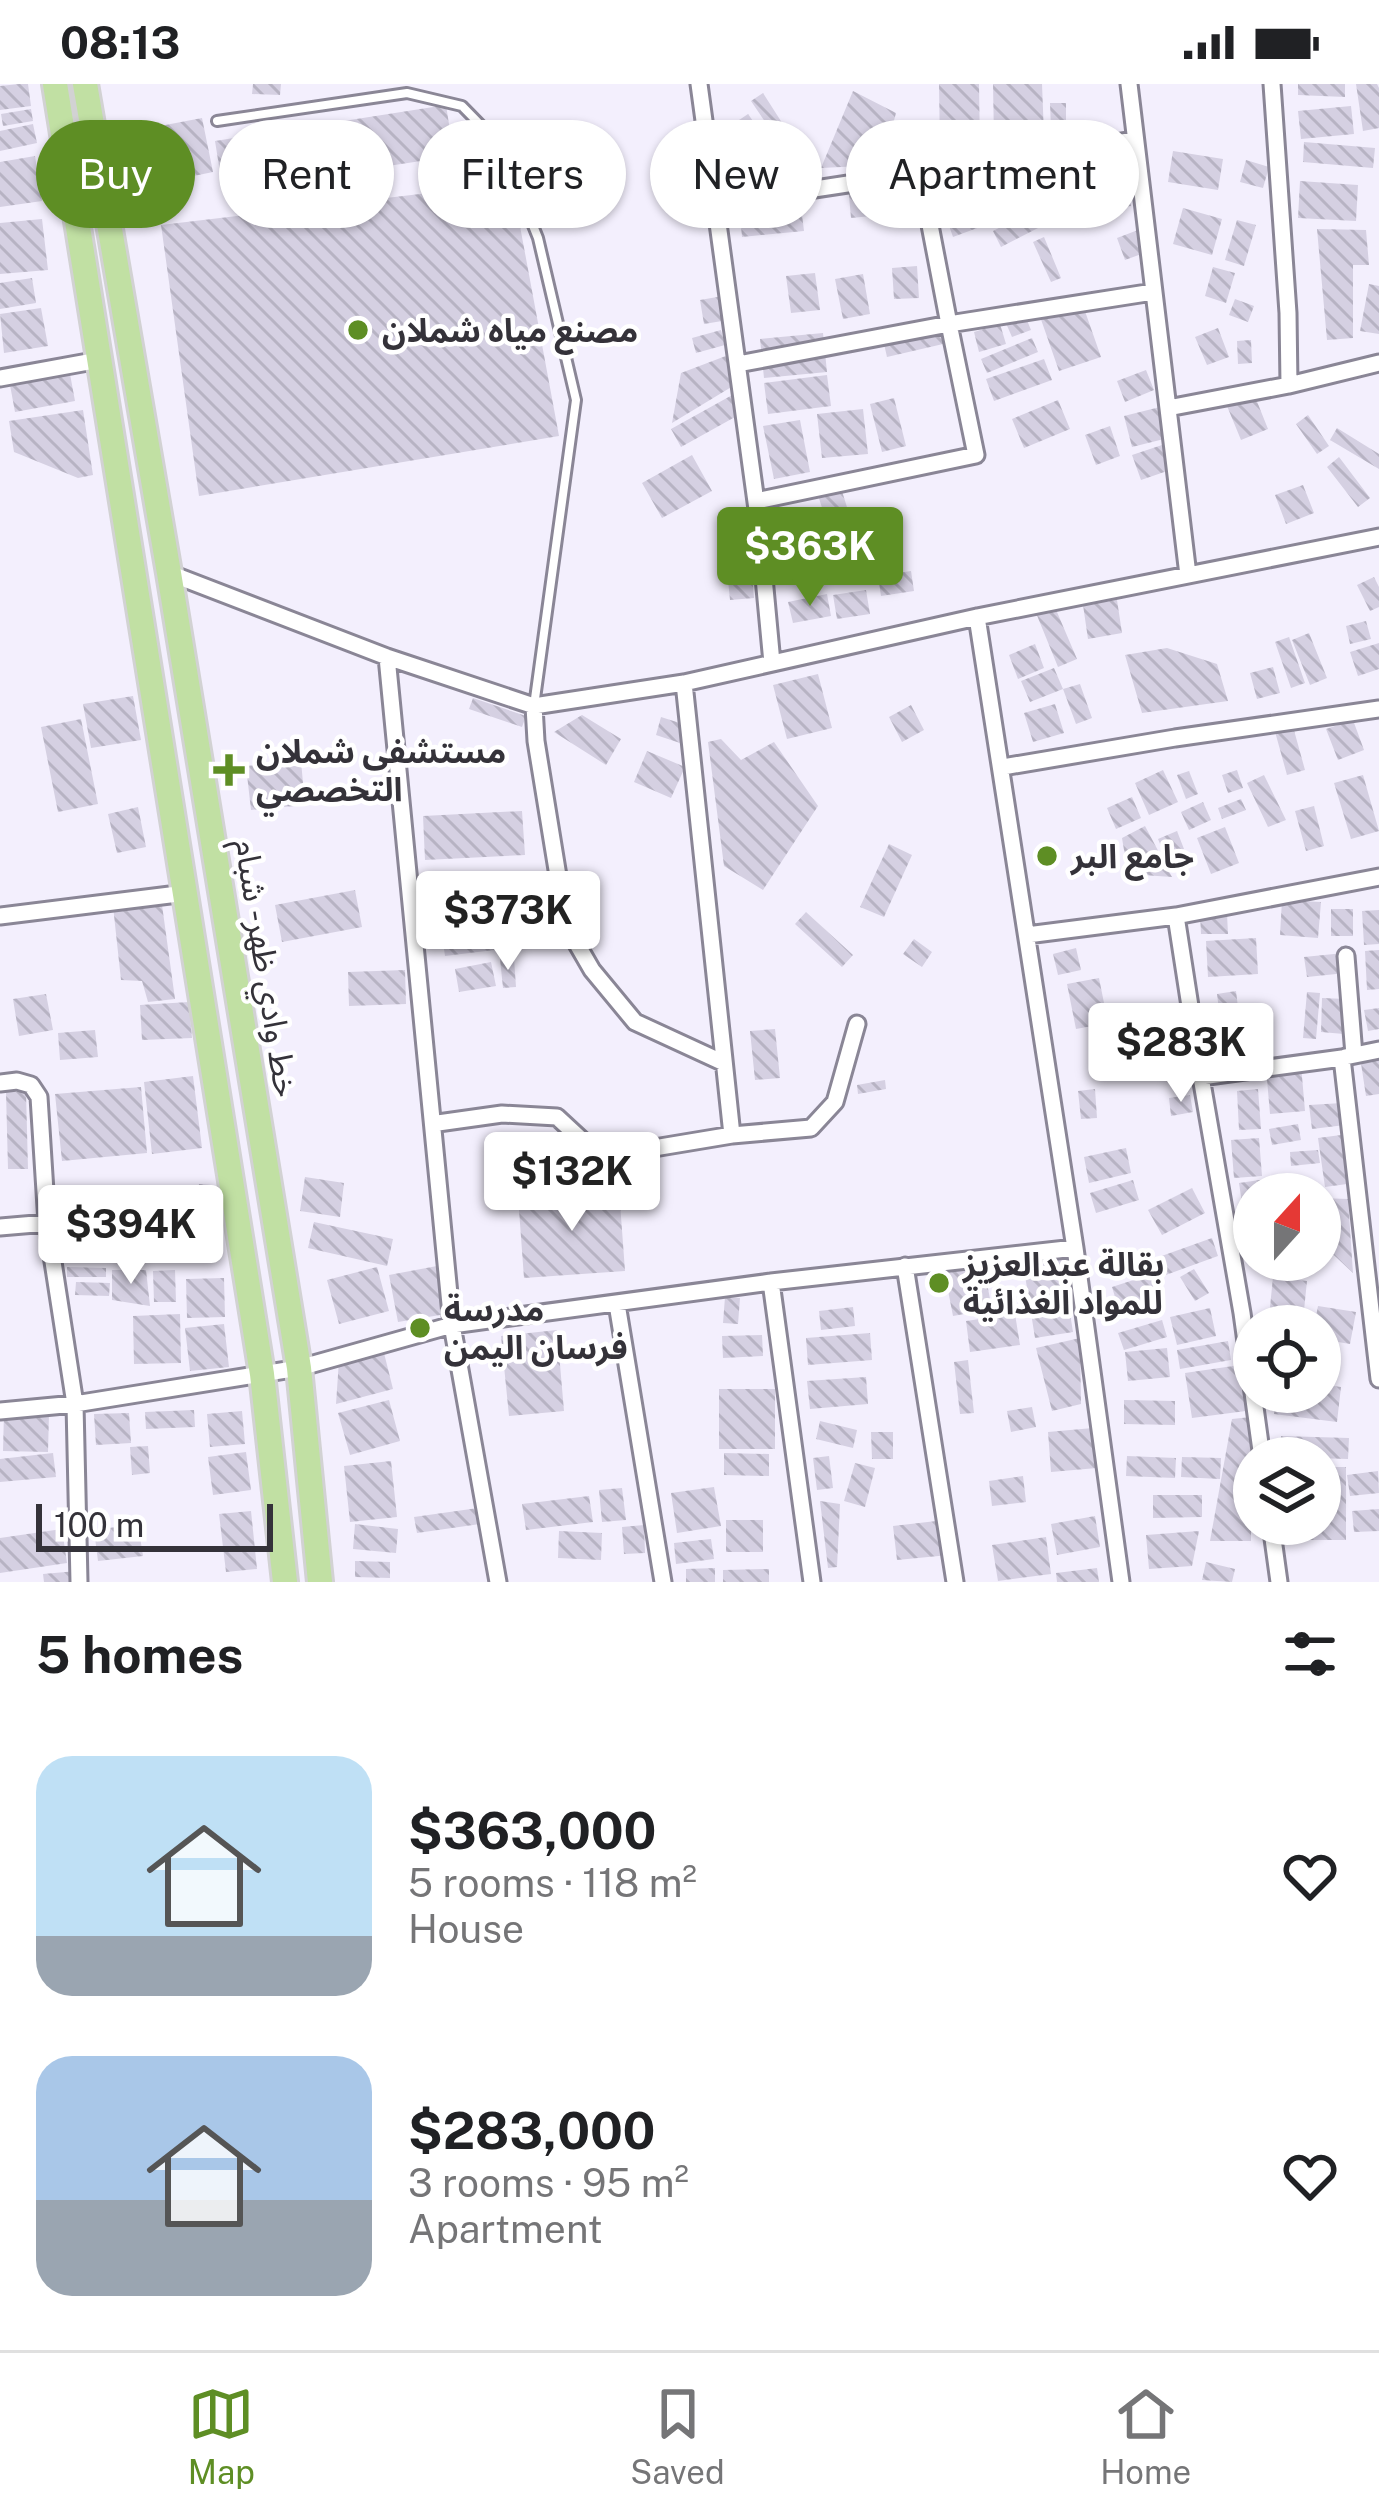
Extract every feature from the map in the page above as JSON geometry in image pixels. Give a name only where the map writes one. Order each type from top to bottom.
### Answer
[{"type":"main road","name":"خط وادي ظهر - شبام","points":[[56,84],[262,1374],[285,1582]]},
{"type":"main road","name":"خط وادي ظهر - شبام","points":[[85,84],[299,1368],[320,1582]]},
{"type":"street","points":[[699,84],[704,120]]},
{"type":"street","points":[[1129,84],[1133,120]]},
{"type":"street","points":[[1272,84],[1289,385]]},
{"type":"street","points":[[1139,174],[1188,575]]},
{"type":"street","points":[[719,228],[772,663]]},
{"type":"street","points":[[756,501],[976,455],[931,228]]},
{"type":"street","points":[[738,364],[1153,292]]},
{"type":"street","points":[[0,378],[99,360]]},
{"type":"street","points":[[1168,408],[1379,363]]},
{"type":"street","points":[[169,572],[387,657],[534,706],[684,683],[977,616],[1379,537]]},
{"type":"street","points":[[977,616],[1075,1248],[1121,1582]]},
{"type":"street","points":[[387,657],[452,1325],[498,1582]]},
{"type":"street","points":[[684,683],[731,1135]]},
{"type":"street","points":[[534,706],[566,925],[592,970],[635,1022],[724,1063]]},
{"type":"street","points":[[1003,767],[1379,709]]},
{"type":"street","points":[[1027,935],[1175,916],[1379,877]]},
{"type":"street","points":[[0,916],[186,893]]},
{"type":"street","points":[[1175,916],[1259,1437]]},
{"type":"street","points":[[1346,956],[1348,1056],[1379,1379]]},
{"type":"street","points":[[438,1123],[502,1114],[557,1117],[584,1142],[630,1152],[811,1128],[835,1102],[857,1024]]},
{"type":"street","points":[[1201,1077],[1379,1050]]},
{"type":"street","points":[[0,1083],[31,1084],[39,1097],[47,1223],[75,1404],[79,1582]]},
{"type":"street","points":[[0,1227],[47,1223]]},
{"type":"street","points":[[0,1411],[75,1404],[299,1368],[452,1325],[1075,1248]]},
{"type":"street","points":[[905,1266],[955,1582]]},
{"type":"street","points":[[771,1282],[812,1582]]},
{"type":"street","points":[[617,1304],[663,1582]]},
{"type":"street","points":[[1274,1545],[1279,1582]]},
{"type":"lane","points":[[217,121],[406,93],[462,106],[501,146],[538,238],[576,400],[534,706]]},
{"type":"building","points":[[28,84],[31,106],[0,110],[0,86]]},
{"type":"building","points":[[253,84],[281,84],[280,95],[252,94]]},
{"type":"building","points":[[939,84],[979,84],[980,120],[940,120]]},
{"type":"building","points":[[993,84],[1042,84],[1043,120],[994,120]]},
{"type":"building","points":[[1298,84],[1345,84],[1345,97],[1298,95]]},
{"type":"building","points":[[1356,84],[1377,84],[1379,128],[1363,131]]},
{"type":"building","points":[[853,91],[896,113],[894,120],[846,120],[846,167],[822,166]]},
{"type":"building","points":[[763,93],[780,120],[764,120],[751,101]]},
{"type":"building","points":[[1050,103],[1066,103],[1066,120],[1051,120]]},
{"type":"building","points":[[446,105],[448,120],[418,120],[418,161],[394,165],[394,120],[350,120]]},
{"type":"building","points":[[1351,106],[1354,134],[1301,139],[1298,111]]},
{"type":"building","points":[[31,109],[33,121],[3,126],[1,114]]},
{"type":"building","points":[[202,118],[213,172],[195,176],[192,120]]},
{"type":"building","points":[[33,124],[36,143],[0,151],[0,131]]},
{"type":"building","points":[[1304,142],[1375,148],[1373,168],[1303,162]]},
{"type":"building","points":[[1173,151],[1223,159],[1218,190],[1168,182]]},
{"type":"building","points":[[35,156],[36,202],[0,207],[0,162]]},
{"type":"building","points":[[1246,160],[1269,167],[1263,188],[1240,182]]},
{"type":"building","points":[[1300,181],[1358,185],[1356,221],[1298,218]]},
{"type":"building","name":"مصنع مياه شملان","points":[[418,194],[418,228],[520,228],[559,436],[199,496],[161,228],[195,228],[195,221],[219,218],[219,228],[394,228],[394,197]]},
{"type":"building","points":[[1183,208],[1222,219],[1212,255],[1173,244]]},
{"type":"building","points":[[36,220],[36,228],[43,228],[48,270],[0,274],[0,223]]},
{"type":"building","points":[[1237,220],[1256,225],[1244,266],[1225,260]]},
{"type":"building","points":[[741,228],[804,228],[804,231],[742,237]]},
{"type":"building","points":[[950,228],[977,228],[953,237]]},
{"type":"building","points":[[999,228],[1038,228],[1001,247],[993,231]]},
{"type":"building","points":[[1317,229],[1366,230],[1369,265],[1353,265],[1353,338],[1327,340]]},
{"type":"building","points":[[1138,230],[1147,252],[1125,260],[1117,238]]},
{"type":"building","points":[[1044,237],[1061,278],[1051,282],[1033,242]]},
{"type":"building","points":[[917,266],[919,298],[894,299],[892,268]]},
{"type":"building","points":[[1213,267],[1235,273],[1226,303],[1205,296]]},
{"type":"building","points":[[815,273],[820,310],[791,313],[786,276]]},
{"type":"building","points":[[863,274],[870,314],[843,319],[835,279]]},
{"type":"building","points":[[32,278],[36,303],[0,309],[0,283]]},
{"type":"building","points":[[1369,284],[1379,286],[1379,334],[1360,331]]},
{"type":"building","points":[[1079,294],[1101,357],[1059,371],[1037,308]]},
{"type":"building","points":[[723,296],[728,320],[704,324],[700,300]]},
{"type":"building","points":[[1235,299],[1254,306],[1248,322],[1229,315]]},
{"type":"building","points":[[41,308],[48,346],[4,353],[0,314]]},
{"type":"building","points":[[1024,313],[1031,330],[1012,337],[1005,321]]},
{"type":"building","points":[[950,319],[956,341],[887,357],[882,335]]},
{"type":"building","points":[[1000,324],[1006,344],[979,352],[974,332]]},
{"type":"building","points":[[1218,328],[1229,357],[1207,365],[1195,337]]},
{"type":"building","points":[[721,330],[725,345],[696,353],[692,338]]},
{"type":"building","points":[[823,333],[827,372],[764,378],[760,339]]},
{"type":"building","points":[[1032,338],[1038,352],[987,373],[981,359]]},
{"type":"building","points":[[1251,340],[1252,363],[1238,364],[1237,341]]},
{"type":"building","points":[[731,354],[733,386],[672,423],[681,373]]},
{"type":"building","points":[[1044,359],[1052,380],[994,401],[986,379]]},
{"type":"building","points":[[1146,370],[1154,390],[1125,402],[1117,381]]},
{"type":"building","points":[[70,374],[75,401],[15,412],[10,385]]},
{"type":"building","points":[[827,375],[831,406],[768,414],[764,383]]},
{"type":"building","points":[[734,394],[744,412],[681,447],[671,429]]},
{"type":"building","points":[[1254,394],[1268,429],[1241,440],[1227,406]]},
{"type":"building","points":[[894,398],[906,446],[882,452],[870,404]]},
{"type":"building","points":[[1058,400],[1070,429],[1024,448],[1012,419]]},
{"type":"building","points":[[1160,407],[1168,438],[1132,447],[1124,416]]},
{"type":"building","points":[[863,409],[868,454],[822,458],[817,414]]},
{"type":"building","points":[[83,410],[93,475],[78,478],[14,452],[9,421]]},
{"type":"building","points":[[1308,415],[1329,446],[1317,454],[1296,424]]},
{"type":"building","points":[[800,420],[810,472],[774,479],[763,426]]},
{"type":"building","points":[[1110,426],[1120,456],[1096,465],[1085,435]]},
{"type":"building","points":[[1337,428],[1379,454],[1379,469],[1330,440]]},
{"type":"building","points":[[1165,444],[1173,469],[1141,480],[1132,455]]},
{"type":"building","points":[[692,455],[712,491],[662,518],[642,483]]},
{"type":"building","points":[[1339,457],[1370,498],[1358,507],[1327,467]]},
{"type":"building","points":[[1303,485],[1314,513],[1286,524],[1275,495]]},
{"type":"building","points":[[841,488],[851,520],[828,527],[818,495]]},
{"type":"building","points":[[747,518],[754,598],[730,600],[722,520]]},
{"type":"building","points":[[845,529],[850,554],[813,560],[809,535]]},
{"type":"building","points":[[848,557],[852,581],[831,584],[827,561]]},
{"type":"building","points":[[911,571],[914,591],[881,596],[878,576]]},
{"type":"building","points":[[1374,577],[1379,607],[1370,611],[1357,585]]},
{"type":"building","points":[[866,590],[870,614],[837,619],[833,595]]},
{"type":"building","points":[[827,594],[831,616],[793,623],[788,602]]},
{"type":"building","points":[[1117,600],[1122,633],[1088,639],[1083,605]]},
{"type":"building","points":[[1054,605],[1077,659],[1058,667],[1036,613]]},
{"type":"building","points":[[1366,621],[1371,639],[1350,644],[1346,626]]},
{"type":"building","points":[[1309,633],[1327,678],[1310,685],[1292,640]]},
{"type":"building","points":[[1289,637],[1305,683],[1291,688],[1275,642]]},
{"type":"building","points":[[1379,643],[1379,669],[1358,676],[1350,652]]},
{"type":"building","points":[[1035,644],[1044,668],[1018,679],[1009,655]]},
{"type":"building","points":[[1167,648],[1217,664],[1228,701],[1142,713],[1125,655]]},
{"type":"building","points":[[1273,667],[1280,693],[1257,699],[1250,673]]},
{"type":"building","points":[[1054,668],[1063,689],[1030,702],[1021,681]]},
{"type":"building","points":[[818,674],[832,728],[787,739],[773,685]]},
{"type":"building","points":[[1080,684],[1092,718],[1076,724],[1063,689]]},
{"type":"building","points":[[133,696],[141,740],[91,748],[83,704]]},
{"type":"building","points":[[473,698],[526,716],[522,727],[469,709]]},
{"type":"building","points":[[1055,704],[1064,733],[1033,742],[1024,713]]},
{"type":"building","points":[[911,705],[924,730],[902,742],[889,717]]},
{"type":"building","points":[[582,715],[621,739],[606,765],[554,732]]},
{"type":"building","points":[[661,717],[686,725],[680,743],[656,735]]},
{"type":"building","points":[[81,719],[98,804],[58,812],[41,727]]},
{"type":"building","points":[[1353,720],[1364,750],[1338,760],[1326,729]]},
{"type":"building","points":[[1292,723],[1305,770],[1287,775],[1274,728]]},
{"type":"building","points":[[721,739],[741,760],[774,742],[818,806],[763,890],[724,866],[708,742]]},
{"type":"building","points":[[647,751],[685,767],[671,798],[634,782]]},
{"type":"building","points":[[301,761],[305,805],[251,810],[246,766]]},
{"type":"building","points":[[1163,770],[1178,802],[1149,815],[1135,783]]},
{"type":"building","points":[[1237,770],[1243,788],[1228,793],[1222,775]]},
{"type":"building","points":[[1189,771],[1198,794],[1186,799],[1177,775]]},
{"type":"building","points":[[1264,775],[1286,820],[1268,827],[1247,783]]},
{"type":"building","points":[[1363,775],[1379,831],[1351,839],[1334,783]]},
{"type":"building","points":[[1132,797],[1141,818],[1116,829],[1107,808]]},
{"type":"building","points":[[1241,799],[1246,810],[1222,819],[1218,808]]},
{"type":"building","points":[[1203,802],[1211,820],[1189,830],[1181,812]]},
{"type":"building","points":[[1314,806],[1324,846],[1306,851],[1295,811]]},
{"type":"building","points":[[138,807],[146,847],[117,853],[108,814]]},
{"type":"building","points":[[522,811],[525,855],[425,860],[423,816]]},
{"type":"building","points":[[1145,826],[1172,877],[1128,874],[1122,838]]},
{"type":"building","points":[[1225,827],[1239,863],[1211,874],[1197,838]]},
{"type":"building","points":[[1177,831],[1184,849],[1165,856],[1158,839]]},
{"type":"building","points":[[889,844],[912,855],[884,917],[860,907]]},
{"type":"building","points":[[537,872],[539,899],[508,901],[506,874]]},
{"type":"building","points":[[355,890],[362,927],[282,942],[275,905]]},
{"type":"building","points":[[1282,900],[1321,902],[1318,938],[1280,935]]},
{"type":"building","points":[[162,905],[175,999],[148,1002],[142,981],[121,980],[113,906]]},
{"type":"building","points":[[1331,909],[1353,909],[1353,936],[1331,936]]},
{"type":"building","points":[[1379,910],[1379,944],[1364,945],[1362,911]]},
{"type":"building","points":[[806,912],[853,955],[842,967],[795,924]]},
{"type":"building","points":[[1200,914],[1227,914],[1228,934],[1201,934]]},
{"type":"building","points":[[492,930],[494,950],[445,956],[442,935]]},
{"type":"building","points":[[1256,938],[1258,974],[1208,977],[1206,941]]},
{"type":"building","points":[[914,939],[932,952],[922,967],[903,954]]},
{"type":"building","points":[[1076,948],[1081,970],[1058,975],[1053,954]]},
{"type":"building","points":[[1379,950],[1379,989],[1367,990],[1365,951]]},
{"type":"building","points":[[1344,953],[1346,973],[1307,977],[1304,957]]},
{"type":"building","points":[[514,958],[516,987],[503,988],[500,959]]},
{"type":"building","points":[[491,962],[496,986],[459,992],[455,969]]},
{"type":"building","points":[[405,970],[406,1004],[349,1006],[348,972]]},
{"type":"building","points":[[1099,978],[1108,1023],[1076,1029],[1067,984]]},
{"type":"building","points":[[1236,991],[1242,1040],[1223,1042],[1217,994]]},
{"type":"building","points":[[1307,992],[1320,993],[1316,1039],[1303,1038]]},
{"type":"building","points":[[46,994],[53,1030],[19,1036],[13,999]]},
{"type":"building","points":[[1322,998],[1346,999],[1344,1034],[1321,1032]]},
{"type":"building","points":[[189,1002],[192,1038],[142,1040],[140,1005]]},
{"type":"building","points":[[1379,1008],[1379,1029],[1368,1031],[1364,1010]]},
{"type":"building","points":[[775,1029],[780,1078],[755,1080],[750,1031]]},
{"type":"building","points":[[95,1030],[98,1057],[60,1060],[58,1033]]},
{"type":"building","points":[[1379,1054],[1379,1094],[1366,1096],[1360,1057]]},
{"type":"building","points":[[1301,1065],[1305,1111],[1270,1114],[1266,1068]]},
{"type":"building","points":[[193,1076],[202,1148],[152,1154],[144,1082]]},
{"type":"building","points":[[885,1080],[886,1089],[858,1094],[857,1085]]},
{"type":"building","points":[[141,1087],[147,1153],[62,1161],[55,1094]]},
{"type":"building","points":[[1095,1089],[1097,1118],[1081,1119],[1078,1091]]},
{"type":"building","points":[[1258,1089],[1261,1129],[1239,1130],[1237,1091]]},
{"type":"building","points":[[6,1092],[26,1092],[28,1169],[8,1169]]},
{"type":"building","points":[[1190,1095],[1193,1112],[1171,1116],[1169,1098]]},
{"type":"building","points":[[1342,1103],[1345,1125],[1312,1129],[1309,1105]]},
{"type":"building","points":[[1298,1124],[1301,1140],[1272,1145],[1269,1129]]},
{"type":"building","points":[[1341,1135],[1347,1184],[1341,1185],[1341,1173],[1323,1173],[1318,1138]]},
{"type":"building","points":[[1259,1138],[1262,1173],[1234,1173],[1231,1140]]},
{"type":"building","points":[[1126,1148],[1131,1173],[1089,1183],[1084,1157]]},
{"type":"building","points":[[1318,1150],[1320,1163],[1291,1166],[1290,1152]]},
{"type":"building","points":[[305,1177],[344,1183],[340,1217],[300,1211]]},
{"type":"building","points":[[1133,1180],[1139,1200],[1096,1213],[1090,1193]]},
{"type":"building","points":[[199,1184],[211,1185],[216,1231],[191,1231]]},
{"type":"building","points":[[1192,1188],[1205,1213],[1162,1235],[1148,1210]]},
{"type":"building","points":[[619,1189],[625,1271],[524,1278],[518,1196]]},
{"type":"building","points":[[1341,1199],[1348,1199],[1353,1273],[1341,1262]]},
{"type":"building","points":[[114,1215],[139,1215],[139,1228],[114,1229]]},
{"type":"building","points":[[314,1222],[393,1239],[387,1266],[308,1248]]},
{"type":"building","points":[[71,1231],[101,1232],[100,1252],[71,1251]]},
{"type":"building","points":[[105,1233],[146,1233],[146,1253],[106,1253]]},
{"type":"building","points":[[1212,1238],[1218,1256],[1163,1276],[1156,1258]]},
{"type":"building","points":[[1061,1257],[1073,1332],[1035,1338],[1023,1263]]},
{"type":"building","points":[[983,1263],[992,1309],[953,1316],[944,1270]]},
{"type":"building","points":[[437,1266],[446,1314],[398,1322],[389,1275]]},
{"type":"building","points":[[67,1267],[106,1268],[106,1277],[67,1277]]},
{"type":"building","points":[[377,1267],[389,1311],[339,1324],[327,1280]]},
{"type":"building","points":[[1194,1269],[1209,1293],[1195,1301],[1180,1277]]},
{"type":"building","points":[[112,1270],[146,1270],[150,1306],[112,1300]]},
{"type":"building","points":[[175,1270],[176,1302],[154,1302],[153,1271]]},
{"type":"building","points":[[1155,1273],[1162,1294],[1118,1307],[1112,1287]]},
{"type":"building","points":[[224,1278],[225,1317],[187,1318],[186,1279]]},
{"type":"building","points":[[1273,1281],[1307,1281],[1305,1305],[1270,1305]]},
{"type":"building","points":[[76,1282],[110,1283],[109,1296],[75,1295]]},
{"type":"building","points":[[725,1297],[740,1298],[738,1324],[723,1323]]},
{"type":"building","points":[[853,1307],[855,1326],[821,1330],[819,1311]]},
{"type":"building","points":[[1210,1308],[1216,1336],[1177,1345],[1170,1317]]},
{"type":"building","points":[[1341,1310],[1356,1312],[1350,1344],[1341,1342]]},
{"type":"building","points":[[180,1314],[181,1363],[134,1364],[133,1316]]},
{"type":"building","points":[[1015,1314],[1020,1345],[970,1352],[966,1321]]},
{"type":"building","points":[[1162,1320],[1167,1337],[1124,1350],[1118,1333]]},
{"type":"building","points":[[224,1324],[229,1367],[190,1371],[185,1328]]},
{"type":"building","points":[[557,1330],[564,1411],[509,1416],[501,1336]]},
{"type":"building","points":[[870,1333],[872,1360],[808,1365],[806,1338]]},
{"type":"building","points":[[762,1335],[763,1356],[723,1358],[722,1336]]},
{"type":"building","points":[[1080,1338],[1081,1404],[1052,1411],[1036,1348]]},
{"type":"building","points":[[1228,1341],[1231,1360],[1180,1369],[1177,1350]]},
{"type":"building","points":[[1167,1348],[1170,1377],[1128,1381],[1125,1352]]},
{"type":"building","points":[[383,1349],[393,1389],[336,1404],[339,1360]]},
{"type":"building","points":[[968,1360],[974,1413],[960,1414],[954,1362]]},
{"type":"building","points":[[1233,1366],[1233,1413],[1192,1418],[1185,1373]]},
{"type":"building","points":[[866,1377],[868,1404],[810,1409],[807,1381]]},
{"type":"building","points":[[719,1389],[775,1389],[775,1449],[719,1449]]},
{"type":"building","points":[[389,1400],[400,1441],[350,1455],[338,1413]]},
{"type":"building","points":[[1124,1400],[1175,1401],[1175,1425],[1124,1424]]},
{"type":"building","points":[[1032,1407],[1036,1427],[1011,1432],[1007,1411]]},
{"type":"building","points":[[194,1410],[195,1427],[146,1429],[145,1412]]},
{"type":"building","points":[[242,1411],[245,1444],[210,1447],[207,1414]]},
{"type":"building","points":[[4,1413],[49,1414],[48,1452],[3,1451]]},
{"type":"building","points":[[129,1413],[131,1443],[96,1445],[94,1414]]},
{"type":"building","points":[[1274,1413],[1338,1413],[1337,1422]]},
{"type":"building","points":[[1251,1417],[1251,1437],[1233,1437],[1233,1541],[1210,1541],[1232,1419]]},
{"type":"building","points":[[820,1421],[857,1430],[853,1448],[816,1439]]},
{"type":"building","points":[[1093,1428],[1097,1468],[1051,1472],[1048,1432]]},
{"type":"building","points":[[871,1432],[893,1432],[893,1459],[872,1459]]},
{"type":"building","points":[[1341,1438],[1349,1438],[1348,1459],[1341,1459]]},
{"type":"building","points":[[148,1446],[150,1473],[132,1475],[130,1447]]},
{"type":"building","points":[[246,1452],[251,1490],[213,1495],[208,1457]]},
{"type":"building","points":[[53,1453],[56,1477],[0,1482],[0,1459]]},
{"type":"building","points":[[724,1453],[769,1454],[769,1476],[724,1475]]},
{"type":"building","points":[[829,1456],[833,1488],[817,1490],[813,1458]]},
{"type":"building","points":[[1127,1456],[1176,1458],[1175,1478],[1126,1476]]},
{"type":"building","points":[[1182,1457],[1221,1458],[1220,1479],[1181,1477]]},
{"type":"building","points":[[391,1461],[397,1517],[350,1522],[344,1466]]},
{"type":"building","points":[[855,1463],[875,1468],[865,1507],[844,1501]]},
{"type":"building","points":[[1341,1467],[1346,1467],[1346,1540],[1341,1540]]},
{"type":"building","points":[[1378,1471],[1379,1493],[1350,1496],[1347,1475]]},
{"type":"building","points":[[1023,1476],[1026,1502],[992,1506],[989,1481]]},
{"type":"building","points":[[714,1487],[721,1526],[677,1533],[671,1493]]},
{"type":"building","points":[[622,1488],[626,1520],[602,1522],[599,1490]]},
{"type":"building","points":[[1153,1495],[1202,1495],[1202,1517],[1153,1518]]},
{"type":"building","points":[[589,1496],[593,1522],[526,1530],[522,1504]]},
{"type":"building","points":[[820,1501],[840,1504],[837,1567],[828,1568]]},
{"type":"building","points":[[478,1508],[480,1524],[417,1533],[414,1517]]},
{"type":"building","points":[[1379,1509],[1379,1531],[1354,1532],[1352,1511]]},
{"type":"building","points":[[251,1511],[257,1569],[226,1572],[219,1514]]},
{"type":"building","points":[[1095,1516],[1100,1547],[1057,1555],[1051,1524]]},
{"type":"building","points":[[726,1520],[763,1520],[763,1552],[726,1552]]},
{"type":"building","points":[[945,1520],[949,1555],[897,1560],[893,1526]]},
{"type":"building","points":[[138,1524],[143,1556],[98,1561],[94,1530]]},
{"type":"building","points":[[355,1524],[398,1529],[396,1553],[353,1549]]},
{"type":"building","points":[[644,1525],[645,1553],[624,1554],[622,1527]]},
{"type":"building","points":[[62,1529],[67,1563],[0,1573],[0,1538]]},
{"type":"building","points":[[559,1531],[602,1533],[601,1560],[558,1558]]},
{"type":"building","points":[[1199,1531],[1192,1566],[1149,1569],[1146,1535]]},
{"type":"building","points":[[1046,1537],[1051,1574],[998,1581],[992,1545]]},
{"type":"building","points":[[711,1539],[714,1559],[676,1564],[674,1543]]},
{"type":"building","points":[[355,1561],[390,1562],[390,1578],[355,1577]]},
{"type":"building","points":[[1206,1562],[1235,1569],[1232,1582],[1202,1580]]},
{"type":"building","points":[[715,1568],[715,1582],[686,1582],[686,1569]]},
{"type":"building","points":[[1097,1568],[1099,1582],[1057,1582],[1056,1573]]},
{"type":"building","points":[[769,1569],[769,1582],[723,1582],[723,1570]]},
{"type":"building","points":[[77,1571],[78,1582],[44,1582],[43,1574]]},
{"type":"place","name":"مصنع مياه شملان","points":[[358,330]]},
{"type":"place","name":"مستشفى شملان التخصصي","points":[[229,770]]},
{"type":"place","name":"جامع البر","points":[[1047,856]]},
{"type":"place","name":"بقالة عبدالعزيز للمواد الغذائية","points":[[939,1283]]},
{"type":"place","name":"مدرسة فرسان اليمن","points":[[420,1328]]}]
